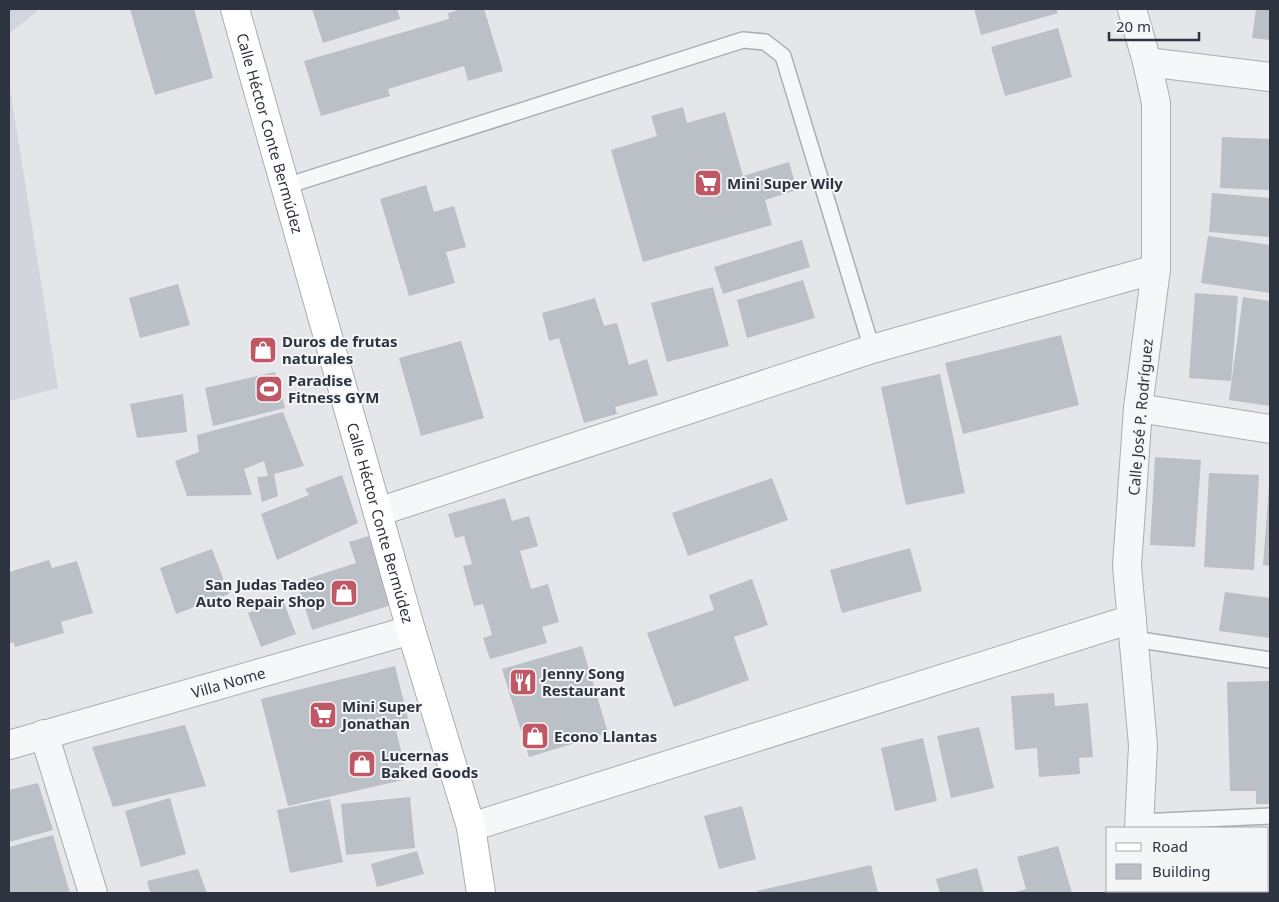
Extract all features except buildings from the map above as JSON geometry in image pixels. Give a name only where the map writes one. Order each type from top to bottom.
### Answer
[{"type":"street","name":"Calle Héctor Conte Bermúdez","points":[[235,9],[411,630],[471,827],[481,893]]},
{"type":"street","name":"Calle José P. Rodríguez","points":[[1132,9],[1156,103],[1156,269],[1138,408],[1127,566],[1143,745],[1139,825]]},
{"type":"street","points":[[1147,62],[1270,77]]},
{"type":"street","points":[[378,512],[872,349],[1156,269]]},
{"type":"street","points":[[1138,408],[1270,429]]},
{"type":"street","points":[[471,827],[1133,629]]},
{"type":"street","name":"Villa Nome","points":[[9,745],[411,630]]},
{"type":"street","points":[[44,734],[93,893]]},
{"type":"lane","points":[[286,186],[744,40],[766,42],[783,56],[872,349]]},
{"type":"lane","points":[[1133,629],[1270,660]]},
{"type":"lane","points":[[1139,825],[1270,816]]},
{"type":"shaded area","points":[[9,9],[40,9],[9,34]]},
{"type":"shaded area","points":[[9,82],[58,388],[9,401]]},
{"type":"place","name":"Mini Super Wily","points":[[708,183]]},
{"type":"place","name":"Duros de frutas naturales","points":[[263,350]]},
{"type":"place","name":"Paradise Fitness GYM","points":[[269,389]]},
{"type":"place","name":"San Judas Tadeo Auto Repair Shop","points":[[344,593]]},
{"type":"place","name":"Jenny Song Restaurant","points":[[523,682]]},
{"type":"place","name":"Mini Super Jonathan","points":[[323,715]]},
{"type":"place","name":"Econo Llantas","points":[[535,736]]},
{"type":"place","name":"Lucernas Baked Goods","points":[[362,764]]}]
